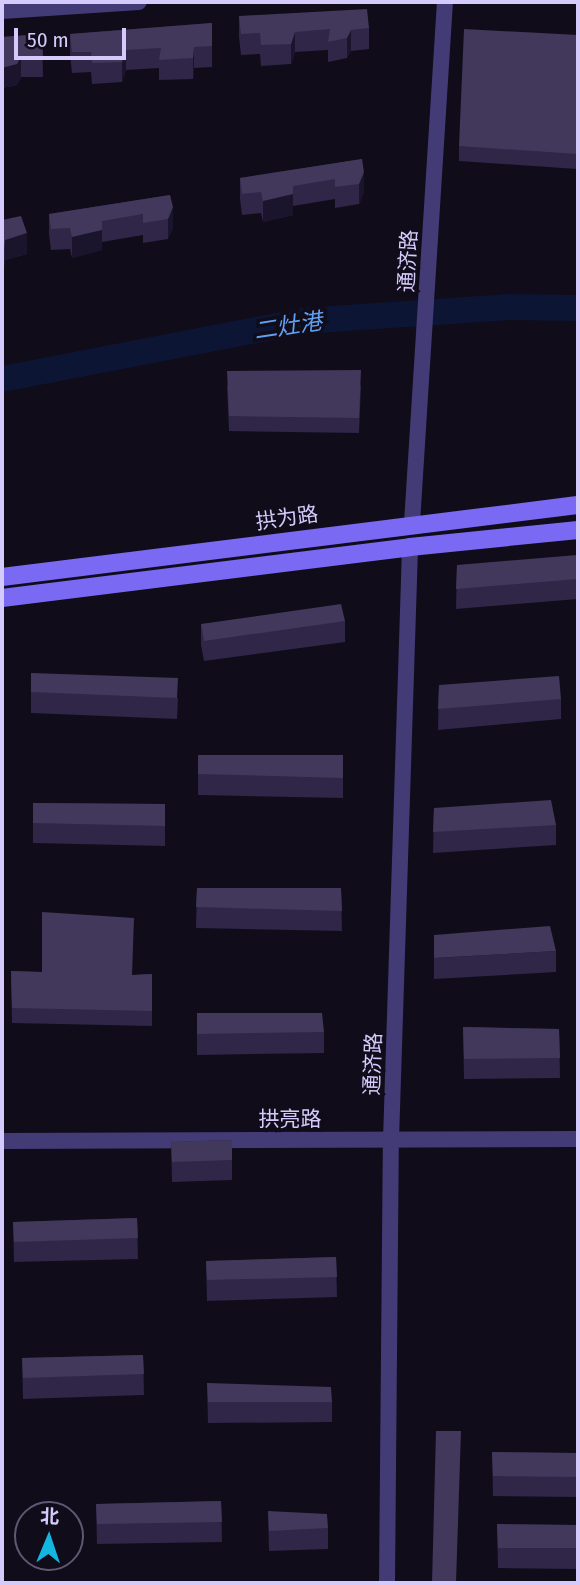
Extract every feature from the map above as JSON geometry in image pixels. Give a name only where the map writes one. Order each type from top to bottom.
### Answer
[{"type":"main road","name":"拱为路","points":[[2,577],[412,523],[578,505]]},
{"type":"main road","name":"拱为路","points":[[2,598],[410,547],[578,530]]},
{"type":"street","points":[[2,11],[139,2]]},
{"type":"street","name":"通济路","points":[[412,523],[445,2]]},
{"type":"street","name":"通济路","points":[[387,1583],[391,1140],[410,547]]},
{"type":"street","name":"拱亮路","points":[[2,1141],[578,1139]]},
{"type":"building","points":[[367,9],[369,28],[351,30],[347,38],[328,42],[330,29],[295,32],[291,44],[261,45],[260,33],[241,34],[239,16]]},
{"type":"building","points":[[212,23],[212,46],[194,47],[193,58],[159,60],[161,48],[126,50],[122,62],[92,63],[91,52],[72,52],[70,34]]},
{"type":"building","points":[[464,29],[578,35],[577,154],[459,146]]},
{"type":"building","points":[[42,34],[43,57],[21,57],[17,64],[2,68],[2,37]]},
{"type":"building","points":[[362,159],[364,172],[359,184],[335,187],[335,179],[293,186],[293,194],[263,201],[261,192],[242,194],[240,178]]},
{"type":"building","points":[[170,195],[173,207],[168,219],[143,223],[143,214],[102,221],[102,230],[72,237],[70,228],[51,229],[49,214]]},
{"type":"building","points":[[21,216],[27,233],[5,240],[2,249],[2,220]]},
{"type":"building","points":[[361,370],[359,418],[229,416],[227,371]]},
{"type":"building","points":[[577,555],[578,579],[456,589],[457,565]]},
{"type":"building","points":[[341,604],[345,621],[204,641],[201,624]]},
{"type":"building","points":[[31,673],[178,678],[177,698],[31,692]]},
{"type":"building","points":[[559,676],[561,699],[438,709],[439,685]]},
{"type":"building","points":[[198,755],[343,755],[343,778],[198,774]]},
{"type":"building","points":[[551,800],[556,825],[433,832],[434,808]]},
{"type":"building","points":[[33,803],[165,804],[165,826],[33,823]]},
{"type":"building","points":[[197,888],[341,888],[342,911],[196,907]]},
{"type":"building","points":[[42,912],[134,918],[132,975],[152,974],[152,1011],[12,1008],[11,971],[42,972]]},
{"type":"building","points":[[550,926],[556,951],[434,958],[434,935]]},
{"type":"building","points":[[197,1013],[322,1013],[324,1032],[197,1034]]},
{"type":"building","points":[[463,1027],[559,1029],[560,1058],[464,1059]]},
{"type":"building","points":[[232,1140],[232,1160],[172,1162],[171,1142]]},
{"type":"building","points":[[137,1218],[138,1238],[14,1242],[13,1222]]},
{"type":"building","points":[[336,1257],[337,1277],[207,1280],[206,1261]]},
{"type":"building","points":[[143,1355],[144,1374],[23,1378],[22,1358]]},
{"type":"building","points":[[207,1383],[331,1387],[332,1402],[208,1402]]},
{"type":"building","points":[[436,1431],[461,1431],[456,1583],[432,1583]]},
{"type":"building","points":[[492,1452],[578,1453],[578,1477],[493,1476]]},
{"type":"building","points":[[221,1501],[222,1522],[97,1524],[96,1504]]},
{"type":"building","points":[[268,1511],[327,1514],[328,1528],[269,1531]]},
{"type":"building","points":[[497,1524],[578,1525],[578,1548],[498,1548]]},
{"type":"waterway","name":"二灶港","points":[[2,379],[303,321],[506,307],[578,308]]}]
